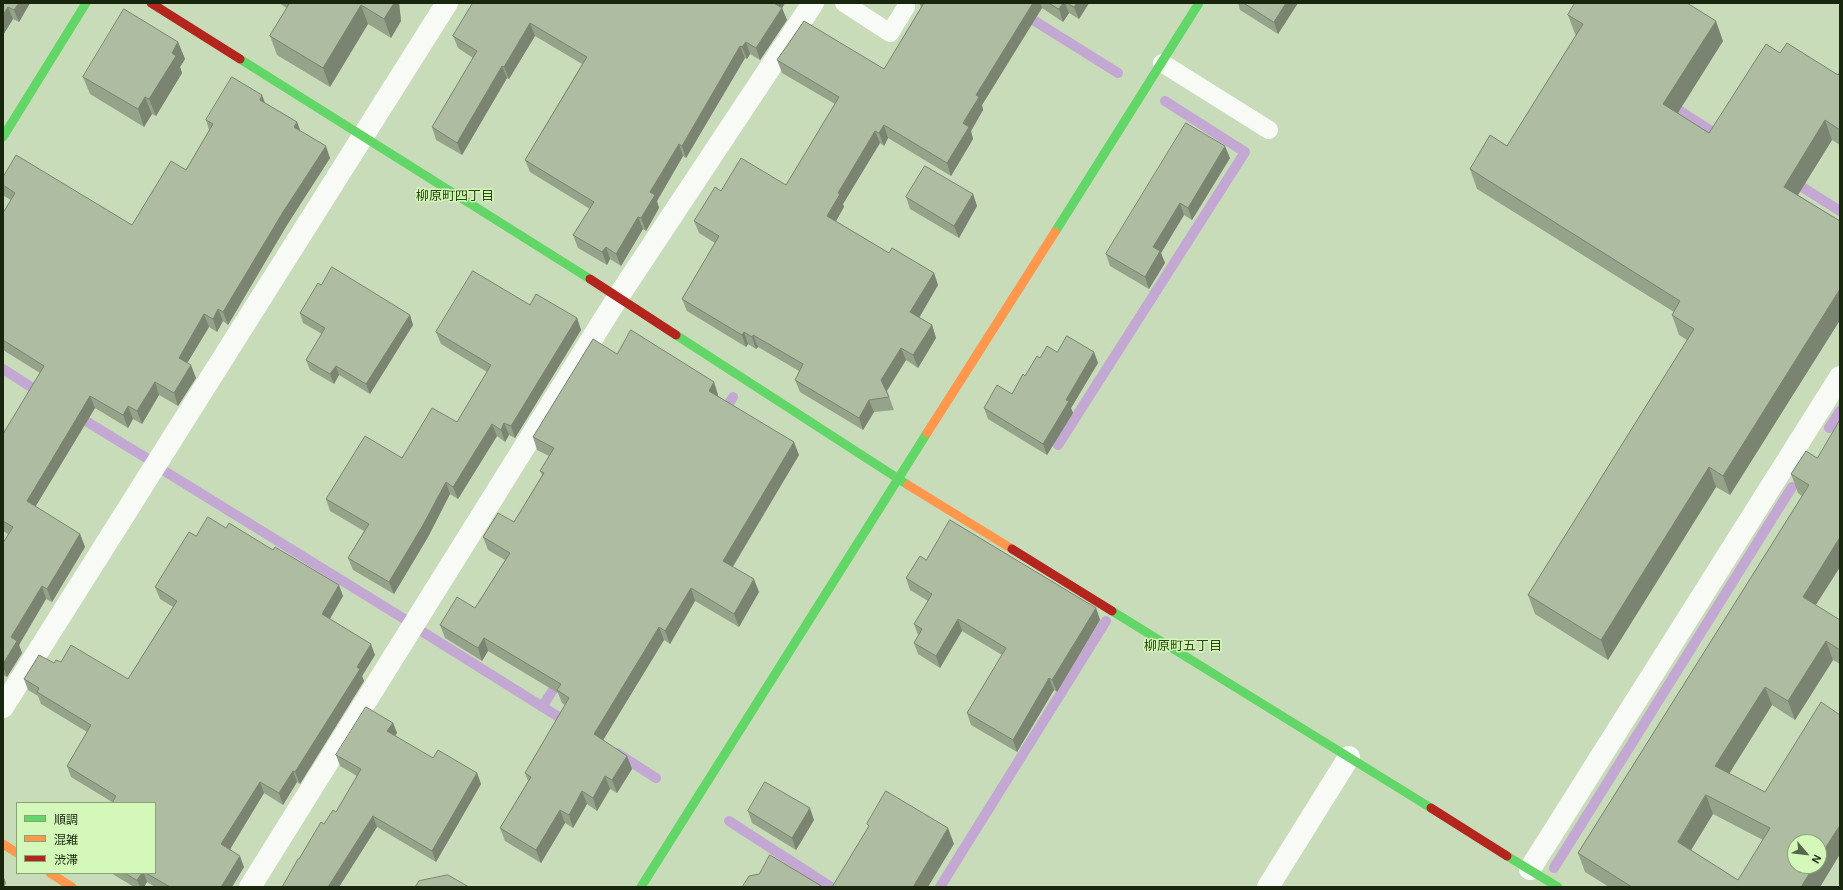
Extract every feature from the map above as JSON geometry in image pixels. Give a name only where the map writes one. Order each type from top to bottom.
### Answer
[{"type":"street","points":[[3,137],[86,3]]},
{"type":"street","points":[[151,3],[618,297],[899,479],[1558,887]]},
{"type":"street","points":[[3,707],[447,3]]},
{"type":"street","points":[[250,887],[618,297],[812,3]]},
{"type":"street","points":[[641,887],[1199,3]]},
{"type":"street","points":[[1530,869],[1840,377]]},
{"type":"street","points":[[1268,887],[1349,757]]},
{"type":"street","points":[[3,844],[16,851]]},
{"type":"street","points":[[52,874],[72,887]]},
{"type":"lane","points":[[844,3],[890,33],[906,7]]},
{"type":"lane","points":[[1162,63],[1269,130]]},
{"type":"building","points":[[3,3],[19,3],[14,10],[8,7],[3,15]]},
{"type":"building","points":[[290,3],[394,3],[384,19],[361,5],[323,68],[270,36]]},
{"type":"building","points":[[473,3],[774,3],[782,8],[756,48],[746,42],[742,47],[740,46],[682,146],[679,144],[650,192],[655,195],[641,218],[638,217],[616,254],[606,247],[602,252],[573,235],[594,202],[525,160],[587,57],[530,23],[504,67],[502,66],[457,143],[432,127],[477,51],[453,36]]},
{"type":"building","points":[[924,3],[1033,3],[976,95],[979,97],[963,123],[969,127],[947,163],[884,125],[879,133],[875,131],[838,193],[840,194],[827,216],[889,253],[892,248],[934,273],[910,312],[932,325],[913,355],[901,348],[881,380],[889,397],[869,400],[859,418],[795,380],[803,364],[753,335],[752,337],[744,332],[742,335],[682,299],[719,236],[694,221],[715,187],[721,191],[741,158],[786,185],[839,97],[777,60],[804,21],[884,69]]},
{"type":"building","points":[[1049,3],[1063,3],[1059,9]]},
{"type":"building","points":[[1068,3],[1077,3],[1074,7]]},
{"type":"building","points":[[1244,3],[1286,3],[1274,22]]},
{"type":"building","points":[[1575,3],[1687,3],[1716,21],[1663,104],[1709,133],[1766,44],[1780,53],[1787,43],[1838,75],[1840,72],[1840,130],[1825,120],[1784,187],[1840,221],[1840,289],[1723,476],[1709,467],[1601,640],[1528,595],[1694,329],[1672,315],[1680,301],[1470,169],[1490,135],[1507,146],[1583,24],[1568,15]]},
{"type":"building","points":[[124,9],[178,42],[172,53],[176,56],[149,99],[145,97],[138,109],[83,77]]},
{"type":"building","points":[[232,77],[262,95],[260,100],[297,122],[294,127],[326,146],[283,212],[223,312],[218,309],[213,319],[204,314],[179,358],[191,365],[174,393],[155,382],[137,411],[128,406],[123,415],[90,396],[27,501],[80,534],[47,589],[42,586],[11,637],[17,641],[3,664],[3,543],[13,527],[3,521],[3,434],[44,366],[3,340],[3,213],[15,193],[3,185],[3,177],[16,155],[132,225],[171,161],[186,170],[213,124],[206,120]]},
{"type":"building","points":[[1186,123],[1225,146],[1188,208],[1180,203],[1153,247],[1160,251],[1145,277],[1106,254]]},
{"type":"building","points":[[925,166],[973,194],[954,226],[906,197]]},
{"type":"building","points":[[332,267],[410,315],[366,384],[336,366],[330,374],[306,360],[325,328],[300,313],[318,283],[321,285]]},
{"type":"building","points":[[473,271],[530,305],[536,294],[577,318],[511,426],[504,423],[501,430],[492,424],[453,487],[446,482],[423,525],[389,582],[348,558],[369,524],[326,499],[365,436],[402,458],[432,408],[457,422],[491,365],[436,332]]},
{"type":"building","points":[[631,330],[714,382],[709,391],[794,442],[723,561],[754,579],[734,614],[691,588],[665,631],[659,627],[594,734],[627,756],[612,780],[605,776],[593,798],[582,791],[569,815],[560,810],[536,850],[500,828],[531,777],[525,773],[569,698],[557,690],[561,684],[484,638],[478,648],[440,625],[457,597],[475,608],[510,553],[483,537],[498,513],[514,522],[544,473],[540,471],[554,448],[533,437],[593,339],[617,354]]},
{"type":"building","points":[[1067,336],[1094,352],[1066,400],[1069,401],[1043,444],[984,408],[997,385],[1012,394],[1023,374],[1025,376],[1037,356],[1040,358],[1047,346],[1057,352]]},
{"type":"building","points":[[1840,420],[1840,537],[1803,597],[1840,620],[1840,650],[1826,641],[1788,701],[1765,687],[1715,766],[1765,792],[1821,702],[1840,715],[1840,825],[1827,845],[1827,834],[1787,834],[1787,874],[1809,874],[1801,887],[1632,887],[1578,853],[1809,485],[1791,474],[1806,451],[1817,458]],"holes":[[[1706,795],[1770,828],[1738,880],[1678,842]]]},
{"type":"building","points":[[208,517],[226,528],[229,523],[273,550],[275,547],[339,585],[322,614],[371,644],[357,667],[360,669],[295,772],[293,771],[279,793],[260,782],[221,844],[240,856],[221,887],[170,887],[148,874],[156,874],[156,802],[113,802],[116,796],[67,766],[91,725],[37,692],[39,688],[24,679],[39,655],[54,663],[56,660],[61,662],[71,645],[128,679],[177,601],[155,587],[189,532],[196,536]]},
{"type":"building","points":[[950,520],[1096,608],[1052,680],[1049,678],[1013,740],[967,713],[1006,648],[958,619],[936,656],[914,643],[922,629],[914,624],[932,594],[906,578],[920,556],[926,560]]},
{"type":"building","points":[[366,707],[393,723],[387,731],[433,758],[438,750],[477,773],[432,851],[373,816],[328,887],[282,887],[321,822],[324,824],[333,810],[336,812],[361,769],[336,755]]},
{"type":"building","points":[[765,782],[810,808],[792,838],[748,811]]},
{"type":"building","points":[[886,791],[948,828],[913,887],[832,887],[869,826],[867,824]]},
{"type":"building","points":[[770,855],[823,887],[742,887],[749,876],[759,874]]},
{"type":"building","points":[[127,874],[141,874],[137,880]]},
{"type":"building","points":[[448,875],[469,887],[415,887],[419,881]]},
{"type":"waterway","points":[[1006,3],[1118,73]]},
{"type":"waterway","points":[[1058,445],[1245,152],[1165,101]]},
{"type":"waterway","points":[[1669,104],[1721,137]]},
{"type":"waterway","points":[[1791,180],[1840,211]]},
{"type":"waterway","points":[[3,369],[42,394]]},
{"type":"waterway","points":[[722,415],[733,397]]},
{"type":"waterway","points":[[1829,428],[1840,411]]},
{"type":"waterway","points":[[76,415],[148,459]]},
{"type":"waterway","points":[[166,472],[406,620]]},
{"type":"waterway","points":[[1554,868],[1792,487]]},
{"type":"waterway","points":[[940,887],[1106,621]]},
{"type":"waterway","points":[[423,632],[570,724]]},
{"type":"waterway","points":[[542,707],[560,679]]},
{"type":"waterway","points":[[617,753],[656,778]]},
{"type":"waterway","points":[[729,821],[831,887]]},
{"type":"traffic: fast","points":[[3,137],[86,3]]},
{"type":"traffic: fast","points":[[1055,232],[1199,3]]},
{"type":"traffic: fast","points":[[240,59],[590,279]]},
{"type":"traffic: fast","points":[[676,335],[908,485]]},
{"type":"traffic: fast","points":[[641,887],[927,433]]},
{"type":"traffic: fast","points":[[1112,611],[1431,808]]},
{"type":"traffic: fast","points":[[1507,856],[1558,887]]},
{"type":"traffic: slow","points":[[927,433],[1055,232]]},
{"type":"traffic: slow","points":[[908,485],[1012,549]]},
{"type":"traffic: slow","points":[[3,844],[16,852]]},
{"type":"traffic: slow","points":[[52,874],[72,887]]},
{"type":"traffic: jam","points":[[151,3],[240,59]]},
{"type":"traffic: jam","points":[[590,279],[676,335]]},
{"type":"traffic: jam","points":[[1012,549],[1112,611]]},
{"type":"traffic: jam","points":[[1431,808],[1507,856]]},
{"type":"district","name":"柳原町四丁目","points":[[455,196]]},
{"type":"district","name":"柳原町五丁目","points":[[1183,646]]}]
